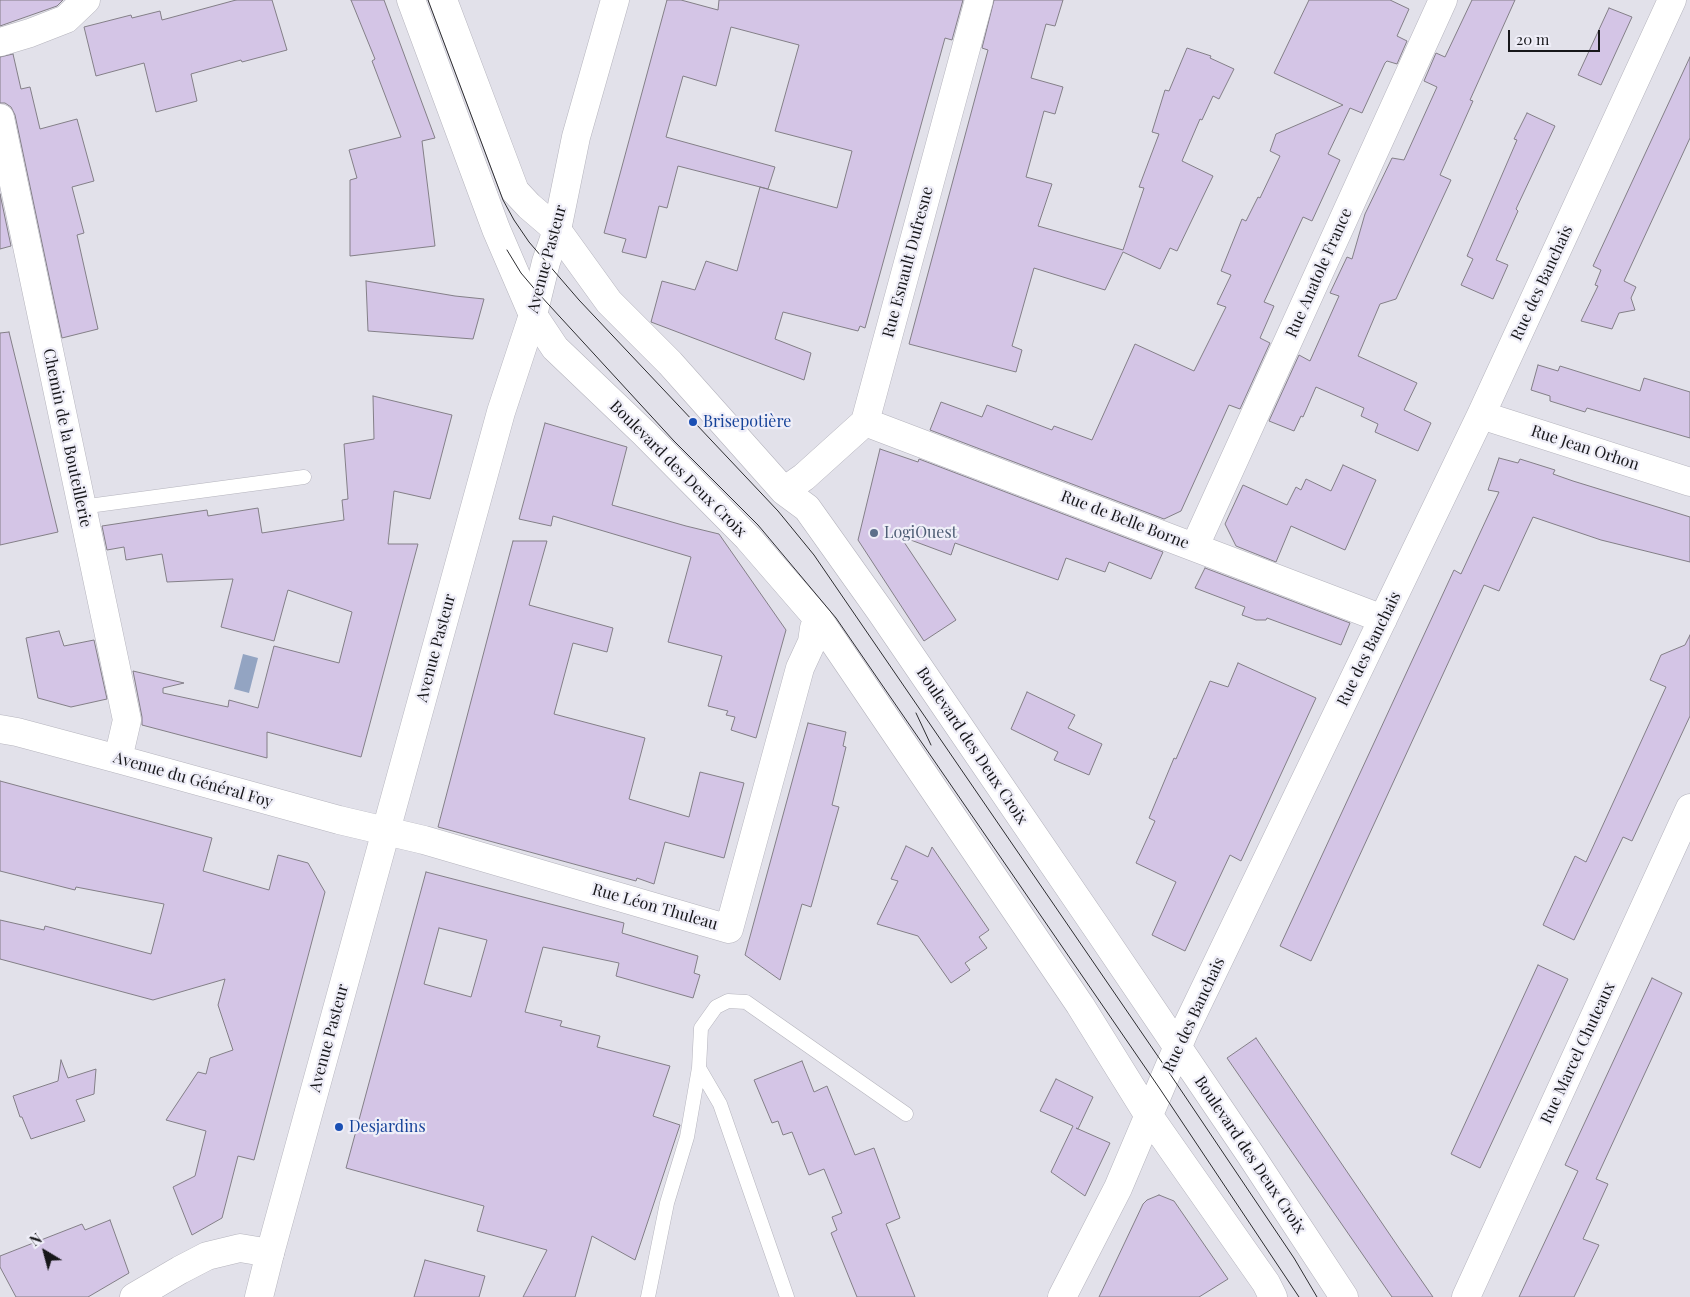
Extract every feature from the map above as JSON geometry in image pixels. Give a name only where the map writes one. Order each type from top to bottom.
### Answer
[{"type":"street","points":[[0,42],[66,19],[86,0]]},
{"type":"street","name":"Boulevard des Deux Croix","points":[[411,0],[473,171],[533,315],[555,348],[644,433],[748,538],[818,620],[1080,1005],[1148,1116],[1274,1297]]},
{"type":"street","name":"Boulevard des Deux Croix","points":[[443,0],[516,190],[529,206],[557,230],[610,302],[670,363],[784,491],[807,508],[881,612],[1178,1047],[1344,1297]]},
{"type":"street","name":"Avenue Pasteur","points":[[260,1297],[270,1253],[501,412],[533,315],[546,262],[557,230],[576,137],[615,0]]},
{"type":"street","name":"Rue Esnault Dufresne","points":[[865,422],[979,0]]},
{"type":"street","name":"Rue Anatole France","points":[[1195,546],[1443,0]]},
{"type":"street","name":"Rue des Banchais","points":[[1062,1297],[1118,1188],[1178,1047],[1481,415],[1672,0]]},
{"type":"street","name":"Chemin de la Bouteillerie","points":[[0,118],[127,720],[118,759]]},
{"type":"street","name":"Rue Jean Orhon","points":[[1481,415],[1690,482]]},
{"type":"street","points":[[784,491],[804,477],[865,422]]},
{"type":"street","name":"Rue de Belle Borne","points":[[865,422],[1383,619]]},
{"type":"street","name":"Rue Léon Thuleau","points":[[386,832],[424,840],[729,929],[800,668],[812,642],[814,628],[818,620]]},
{"type":"street","name":"Avenue du Général Foy","points":[[0,729],[386,832]]},
{"type":"street","name":"Rue Marcel Chuteaux","points":[[1466,1297],[1690,808]]},
{"type":"street","points":[[134,1297],[207,1256],[240,1248],[270,1253]]},
{"type":"lane","points":[[81,507],[304,477]]},
{"type":"lane","points":[[648,1297],[668,1203],[687,1137],[699,1068],[701,1028],[716,1007],[728,1001],[746,1002],[906,1114]]},
{"type":"lane","points":[[699,1068],[720,1104],[786,1297]]},
{"type":"water","points":[[243,654],[258,658],[249,693],[234,689]]},
{"type":"building","points":[[0,0],[63,0],[57,6],[0,26]]},
{"type":"building","points":[[236,0],[272,0],[287,50],[191,74],[197,101],[156,112],[144,63],[96,76],[84,27],[131,15],[132,18],[160,11],[162,20]]},
{"type":"building","points":[[351,0],[384,0],[435,138],[422,141],[435,246],[350,256],[350,180],[357,178],[349,150],[401,137],[372,61],[375,59]]},
{"type":"building","points":[[667,0],[681,0],[718,10],[719,0],[963,0],[952,40],[945,38],[865,328],[860,326],[858,331],[783,312],[775,339],[811,353],[804,380],[651,322],[662,281],[695,290],[706,261],[737,271],[760,187],[837,208],[852,151],[775,131],[799,45],[731,27],[716,86],[683,76],[666,137],[775,167],[768,189],[678,166],[667,208],[659,206],[646,258],[622,252],[626,239],[604,233]]},
{"type":"building","points":[[994,0],[1063,0],[1055,26],[1046,24],[1031,78],[1063,87],[1055,114],[1044,111],[1026,177],[1052,184],[1038,226],[1123,250],[1144,188],[1139,187],[1159,134],[1152,132],[1165,90],[1169,91],[1187,48],[1211,56],[1210,58],[1234,69],[1219,99],[1213,96],[1202,120],[1200,119],[1182,161],[1213,176],[1177,251],[1170,248],[1160,269],[1123,252],[1105,290],[1034,268],[1012,346],[1022,350],[1016,372],[909,344],[988,50],[982,48]]},
{"type":"building","points":[[1309,0],[1390,0],[1409,9],[1397,36],[1407,41],[1397,64],[1387,61],[1385,63],[1362,113],[1350,108],[1328,154],[1340,160],[1312,221],[1303,217],[1264,302],[1274,306],[1260,338],[1270,343],[1240,409],[1229,405],[1181,511],[1164,519],[930,430],[941,402],[982,417],[987,405],[1052,430],[1054,426],[1092,440],[1135,344],[1194,371],[1226,307],[1217,304],[1231,275],[1221,271],[1242,219],[1246,221],[1258,197],[1260,198],[1280,156],[1270,151],[1276,134],[1343,105],[1274,73]]},
{"type":"building","points":[[1472,0],[1515,0],[1470,100],[1473,101],[1440,175],[1451,180],[1396,299],[1380,304],[1358,356],[1417,383],[1404,410],[1431,423],[1418,451],[1375,432],[1378,424],[1361,416],[1364,408],[1316,387],[1303,417],[1301,416],[1294,431],[1269,421],[1299,355],[1310,361],[1339,296],[1330,293],[1347,257],[1352,259],[1365,214],[1392,158],[1404,160],[1437,87],[1424,81],[1436,53],[1445,57]]},
{"type":"building","points":[[1609,8],[1632,17],[1601,85],[1578,75]]},
{"type":"building","points":[[13,54],[21,89],[30,87],[40,129],[77,119],[94,181],[72,187],[84,233],[77,235],[98,329],[62,338],[15,115],[11,107],[5,103],[0,103],[0,57]]},
{"type":"building","points":[[1690,57],[1690,138],[1624,281],[1636,287],[1631,298],[1635,310],[1619,313],[1612,329],[1581,321],[1598,286],[1595,285],[1601,270],[1593,266]]},
{"type":"building","points":[[1527,113],[1555,126],[1516,209],[1518,211],[1496,260],[1508,265],[1493,299],[1461,285],[1473,259],[1467,256],[1517,140],[1514,139]]},
{"type":"building","points":[[0,194],[11,246],[0,249]]},
{"type":"building","points":[[366,281],[484,299],[473,339],[368,331]]},
{"type":"building","points":[[9,332],[58,532],[0,545],[0,333]]},
{"type":"building","points":[[1538,365],[1558,371],[1560,366],[1640,391],[1644,378],[1690,392],[1690,438],[1587,408],[1585,412],[1550,401],[1550,396],[1531,390]]},
{"type":"building","points":[[373,396],[452,415],[430,499],[394,491],[388,544],[418,544],[361,757],[267,732],[267,758],[142,725],[133,671],[184,683],[163,688],[163,693],[228,707],[229,700],[258,708],[274,646],[339,663],[352,612],[288,590],[274,641],[221,627],[233,579],[167,582],[162,554],[126,560],[124,547],[107,550],[102,526],[207,510],[208,516],[258,508],[262,533],[344,520],[342,500],[348,499],[344,444],[374,439]]},
{"type":"building","points":[[545,423],[627,447],[612,505],[719,534],[786,630],[756,738],[731,730],[735,717],[726,715],[728,711],[708,706],[722,656],[668,642],[691,557],[553,516],[551,526],[519,519]]},
{"type":"building","points":[[880,449],[918,462],[919,459],[1163,552],[1151,579],[1109,562],[1105,572],[1066,558],[1058,580],[955,543],[951,555],[900,536],[956,620],[924,641],[858,540]]},
{"type":"building","points":[[1499,458],[1518,463],[1520,459],[1555,470],[1553,474],[1573,481],[1690,517],[1690,562],[1601,540],[1533,517],[1499,591],[1484,585],[1311,961],[1280,946],[1454,570],[1461,574],[1499,492],[1488,490]]},
{"type":"building","points":[[1343,465],[1376,480],[1345,550],[1291,526],[1276,562],[1236,546],[1225,524],[1243,485],[1287,505],[1296,487],[1301,490],[1306,479],[1331,491]]},
{"type":"building","points":[[513,541],[547,541],[529,605],[613,628],[607,652],[573,643],[554,714],[645,738],[629,799],[689,817],[700,772],[744,783],[724,858],[665,842],[654,884],[637,878],[636,881],[438,827]]},
{"type":"building","points":[[1205,568],[1350,623],[1341,645],[1267,618],[1266,620],[1256,620],[1242,615],[1245,607],[1195,588]]},
{"type":"building","points":[[59,631],[64,646],[94,640],[107,699],[71,707],[38,698],[26,638]]},
{"type":"building","points":[[1690,635],[1690,716],[1632,841],[1623,837],[1574,940],[1543,925],[1575,856],[1586,862],[1666,687],[1650,680],[1661,655],[1685,645]]},
{"type":"building","points":[[1238,663],[1316,698],[1241,861],[1230,855],[1185,951],[1152,935],[1176,882],[1136,863],[1155,821],[1149,818],[1174,758],[1176,759],[1210,681],[1228,687]]},
{"type":"building","points":[[1027,692],[1075,715],[1068,728],[1102,744],[1089,775],[1054,760],[1058,752],[1011,729]]},
{"type":"building","points":[[808,723],[846,732],[843,746],[846,747],[832,805],[839,807],[811,907],[802,904],[780,980],[745,955]]},
{"type":"building","points":[[0,781],[212,838],[203,871],[269,890],[278,855],[308,863],[325,892],[254,1160],[238,1156],[222,1218],[192,1235],[173,1187],[195,1176],[206,1131],[166,1120],[198,1072],[206,1074],[210,1058],[233,1050],[218,1005],[225,979],[153,1000],[0,959],[0,920],[44,930],[45,926],[151,954],[164,904],[76,887],[75,890],[0,871]]},
{"type":"building","points":[[906,846],[928,857],[932,847],[989,930],[979,937],[987,948],[965,963],[970,970],[951,983],[918,936],[877,924],[898,881],[891,879]]},
{"type":"building","points":[[426,872],[624,923],[622,933],[698,956],[694,973],[700,975],[693,998],[616,976],[619,963],[543,947],[525,1012],[562,1021],[560,1026],[600,1036],[597,1047],[670,1066],[653,1116],[680,1125],[635,1260],[592,1236],[575,1297],[523,1297],[547,1250],[477,1231],[484,1206],[346,1168]],"holes":[[[439,928],[487,940],[471,997],[424,984]]]},
{"type":"building","points":[[1538,965],[1568,979],[1480,1168],[1451,1154]]},
{"type":"building","points":[[1652,978],[1682,993],[1596,1179],[1608,1184],[1583,1239],[1599,1245],[1574,1297],[1519,1297],[1578,1171],[1565,1165]]},
{"type":"building","points":[[1256,1038],[1433,1297],[1392,1297],[1227,1058]]},
{"type":"building","points":[[61,1060],[68,1078],[96,1069],[94,1094],[76,1100],[85,1121],[31,1139],[22,1117],[20,1117],[13,1096],[58,1081]]},
{"type":"building","points":[[802,1061],[814,1092],[827,1086],[855,1155],[874,1148],[900,1218],[886,1224],[915,1297],[857,1297],[831,1233],[837,1230],[832,1217],[842,1213],[824,1169],[809,1175],[792,1132],[783,1135],[778,1121],[772,1123],[754,1080]]},
{"type":"building","points":[[1056,1079],[1093,1097],[1078,1129],[1110,1143],[1085,1196],[1051,1172],[1073,1126],[1040,1111]]},
{"type":"building","points":[[1159,1195],[1174,1201],[1228,1279],[1199,1297],[1099,1297],[1143,1204],[1147,1200]]},
{"type":"building","points":[[110,1220],[129,1273],[88,1297],[16,1297],[0,1267],[0,1256],[82,1224],[85,1230]]},
{"type":"building","points":[[425,1260],[485,1276],[479,1297],[414,1297]]},
{"type":"tram line","points":[[428,0],[503,200],[529,242],[579,300],[778,511],[814,555],[1168,1071],[1294,1258],[1317,1297]]},
{"type":"tram line","points":[[507,250],[521,273],[538,293],[674,441],[758,525],[836,618],[1160,1089],[1299,1297]]},
{"type":"tram line","points":[[916,713],[931,745]]},
{"type":"place","name":"Brisepotière","points":[[693,422]]},
{"type":"place","name":"LogiOuest","points":[[874,533]]},
{"type":"place","name":"Desjardins","points":[[339,1127]]}]
